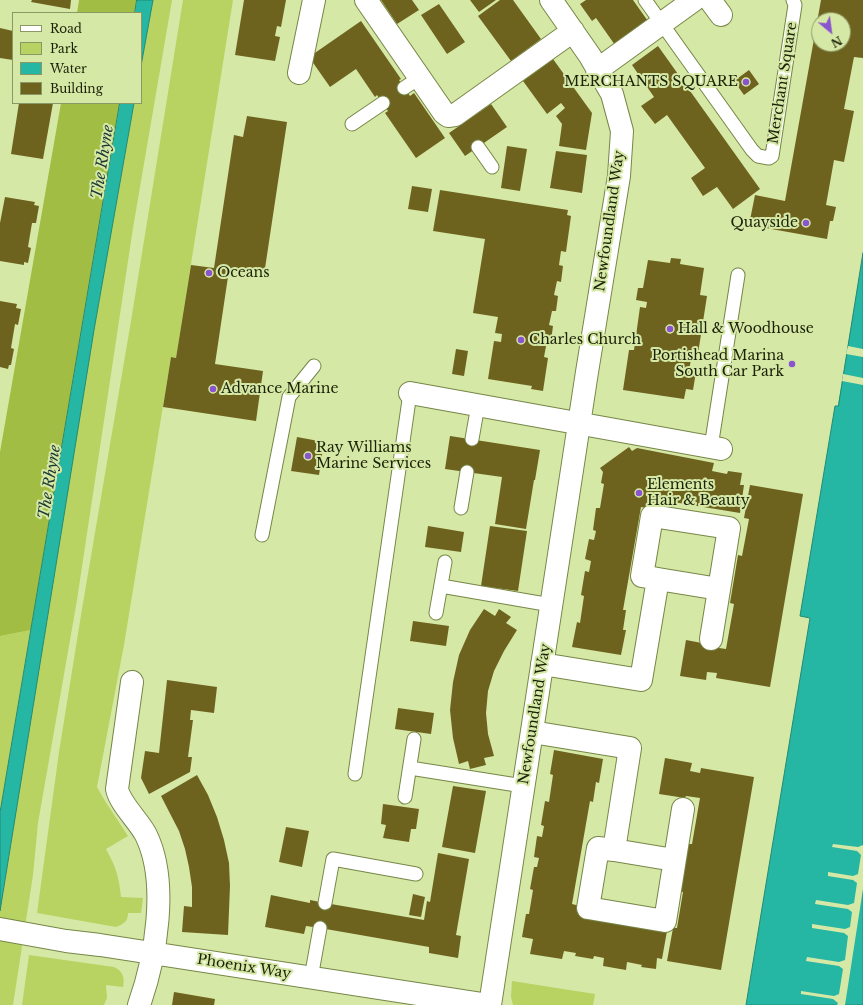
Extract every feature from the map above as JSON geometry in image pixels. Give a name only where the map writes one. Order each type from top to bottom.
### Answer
[{"type":"street","points":[[300,74],[314,0]]},
{"type":"street","points":[[366,0],[412,83],[444,114],[458,120],[573,31]]},
{"type":"street","name":"Newfoundland Way","points":[[489,1005],[619,176],[622,131],[612,94],[573,31],[551,0]]},
{"type":"street","points":[[598,70],[694,0]]},
{"type":"street","points":[[410,393],[716,448]]},
{"type":"street","points":[[711,639],[729,528],[652,516],[642,576],[719,589]]},
{"type":"street","points":[[542,664],[641,680],[658,579]]},
{"type":"street","points":[[132,682],[117,789],[119,796],[146,836],[156,863],[158,889],[153,953],[140,1005]]},
{"type":"street","points":[[532,732],[630,748],[614,850]]},
{"type":"street","points":[[674,860],[598,848],[588,908],[665,921],[683,809]]},
{"type":"street","name":"Phoenix Way","points":[[0,929],[66,941],[489,1005]]},
{"type":"lane","name":"Merchant Square","points":[[645,0],[752,150],[758,156],[769,158],[772,156],[794,13],[795,4],[793,0]]},
{"type":"lane","points":[[352,124],[383,103]]},
{"type":"lane","points":[[478,147],[492,167]]},
{"type":"lane","points":[[716,448],[738,275]]},
{"type":"lane","points":[[262,535],[289,397],[314,366]]},
{"type":"lane","points":[[354,774],[410,393]]},
{"type":"lane","points":[[472,440],[478,405]]},
{"type":"lane","points":[[461,508],[467,472]]},
{"type":"lane","points":[[436,613],[445,562]]},
{"type":"lane","points":[[441,586],[551,605]]},
{"type":"lane","points":[[405,797],[414,739]]},
{"type":"lane","points":[[410,768],[523,786]]},
{"type":"lane","points":[[325,903],[333,859],[416,874]]},
{"type":"lane","points":[[312,978],[320,928]]},
{"type":"green space","points":[[79,0],[137,0],[135,12],[77,12]]},
{"type":"green space","points":[[153,0],[172,0],[133,228],[77,600],[38,823],[33,875],[13,1005],[0,1005],[0,911],[94,330],[134,104],[142,104],[142,60]]},
{"type":"green space","points":[[183,0],[233,0],[176,358],[171,357],[124,645],[97,787],[128,836],[106,849],[116,872],[121,897],[143,898],[141,913],[128,913],[125,922],[116,927],[37,913],[59,752]]},
{"type":"green space","points":[[61,104],[120,104],[31,630],[0,636],[0,452]]},
{"type":"green space","points":[[31,630],[0,813],[0,636]]},
{"type":"green space","points":[[29,955],[114,967],[123,975],[123,987],[106,985],[107,998],[104,1005],[22,1005]]},
{"type":"green space","points":[[512,981],[595,994],[593,1005],[513,1005],[511,997]]},
{"type":"water","points":[[137,0],[153,0],[142,60],[142,12],[135,12]]},
{"type":"water","points":[[120,104],[134,104],[94,330],[0,911],[0,813]]},
{"type":"water","points":[[863,253],[863,1005],[746,1005],[810,618],[800,616],[835,406],[838,406]]},
{"type":"pier","points":[[848,346],[863,349],[863,357],[846,354]]},
{"type":"pier","points":[[843,374],[863,378],[863,385],[842,381]]},
{"type":"pier","points":[[833,844],[858,847],[863,845],[863,889],[845,1005],[837,1005],[838,1003],[833,999],[801,994],[801,991],[834,996],[839,994],[843,969],[839,966],[806,961],[807,957],[839,962],[845,960],[848,936],[844,933],[812,928],[812,924],[845,929],[850,927],[852,912],[848,909],[815,904],[816,900],[848,905],[854,903],[857,883],[853,880],[828,876],[828,872],[853,876],[858,874],[861,855],[857,851],[832,847]]},
{"type":"building","points":[[32,0],[71,0],[70,9],[31,2]]},
{"type":"building","points":[[244,0],[286,0],[281,27],[277,26],[275,36],[280,37],[275,61],[235,55]]},
{"type":"building","points":[[381,0],[412,0],[419,10],[397,24]]},
{"type":"building","points":[[470,0],[496,0],[479,12]]},
{"type":"building","points":[[500,0],[513,0],[541,39],[511,61],[478,16]]},
{"type":"building","points":[[586,0],[633,0],[650,24],[615,45],[596,18],[592,21],[580,4]]},
{"type":"building","points":[[821,0],[863,0],[863,58],[854,57],[844,109],[854,111],[844,162],[834,160],[826,205],[836,207],[833,221],[830,221],[827,239],[749,225],[755,195],[785,201],[812,52],[851,52],[851,12],[819,12]]},
{"type":"building","points":[[439,4],[465,42],[447,54],[421,15]]},
{"type":"building","points":[[361,21],[401,79],[399,80],[410,96],[414,93],[445,138],[416,158],[385,113],[388,111],[377,95],[375,97],[356,69],[330,87],[309,57]]},
{"type":"building","points":[[0,28],[12,31],[12,60],[0,58]]},
{"type":"building","points":[[658,46],[760,189],[733,209],[717,187],[703,196],[691,178],[705,168],[667,115],[655,124],[641,106],[654,97],[632,65]]},
{"type":"building","points":[[553,59],[592,113],[586,150],[559,146],[562,124],[556,116],[565,108],[561,103],[547,114],[523,81]]},
{"type":"building","name":"MERCHANTS SQUARE","points":[[749,70],[759,84],[744,95],[734,81]]},
{"type":"building","points":[[19,104],[53,104],[43,159],[11,154]]},
{"type":"building","points":[[491,104],[507,127],[465,156],[449,133]]},
{"type":"building","points":[[247,116],[287,122],[264,275],[229,270],[215,364],[263,371],[256,421],[163,407],[171,357],[176,358],[191,265],[214,268],[234,135],[243,137]]},
{"type":"building","points":[[507,146],[527,149],[520,191],[501,188]]},
{"type":"building","points":[[556,151],[587,155],[582,193],[550,188]]},
{"type":"building","points":[[412,186],[432,189],[428,212],[408,209]]},
{"type":"building","points":[[440,190],[568,210],[567,215],[571,216],[566,252],[561,251],[559,265],[563,266],[561,282],[557,281],[554,295],[558,296],[556,311],[552,311],[549,325],[553,326],[551,341],[547,341],[544,357],[548,358],[543,391],[531,389],[532,386],[488,379],[494,341],[501,342],[502,334],[495,333],[498,317],[473,313],[485,239],[433,231]]},
{"type":"building","points":[[5,197],[35,202],[34,205],[39,206],[36,223],[32,223],[28,247],[31,248],[28,263],[24,262],[24,265],[0,261],[0,223]]},
{"type":"building","name":"Hall & Woodhouse","points":[[671,258],[681,259],[680,264],[704,268],[700,295],[707,296],[697,360],[691,359],[689,371],[696,372],[693,390],[686,389],[684,399],[623,390],[629,350],[634,350],[640,307],[646,308],[647,302],[636,300],[638,288],[643,288],[648,260],[670,263]]},
{"type":"building","points":[[0,301],[17,304],[16,308],[21,309],[18,325],[15,324],[11,348],[14,349],[11,365],[9,365],[8,369],[0,367]]},
{"type":"building","points":[[456,349],[468,351],[464,376],[452,374]]},
{"type":"building","points":[[450,436],[540,450],[526,529],[495,524],[502,477],[445,469]]},
{"type":"building","name":"Ray Williams Marine Services","points":[[297,437],[324,442],[319,475],[291,471]]},
{"type":"building","points":[[629,447],[632,451],[637,448],[714,463],[712,471],[727,474],[728,471],[742,473],[740,485],[744,485],[740,513],[655,499],[653,509],[641,507],[623,610],[626,610],[623,630],[626,630],[621,655],[572,647],[577,622],[580,623],[584,596],[581,595],[585,571],[589,572],[591,561],[585,559],[589,539],[594,540],[596,531],[593,530],[596,508],[600,508],[604,484],[601,483],[603,472],[600,468]]},
{"type":"building","points":[[750,485],[803,494],[770,687],[716,678],[717,673],[707,672],[706,680],[680,676],[686,640],[726,649],[734,604],[730,603],[738,555],[742,556],[749,519],[744,518]]},
{"type":"building","points":[[428,526],[464,532],[461,552],[425,547]]},
{"type":"building","points":[[490,526],[527,531],[518,591],[481,586]]},
{"type":"building","points":[[484,609],[495,616],[499,609],[511,617],[506,623],[517,630],[494,671],[488,691],[486,713],[488,734],[494,756],[484,758],[486,765],[470,769],[468,761],[459,764],[453,738],[450,710],[453,682],[459,655],[470,630]]},
{"type":"building","points":[[413,621],[449,626],[446,646],[410,641]]},
{"type":"building","points":[[167,680],[217,687],[214,713],[191,710],[190,720],[193,720],[188,757],[192,757],[190,772],[149,794],[141,778],[145,751],[159,753]]},
{"type":"building","points":[[398,708],[434,713],[431,734],[395,729]]},
{"type":"building","points":[[554,750],[603,759],[599,783],[596,782],[593,802],[590,801],[572,904],[667,931],[662,959],[657,958],[656,969],[641,967],[642,965],[627,962],[626,970],[603,966],[604,958],[594,956],[593,959],[575,956],[576,953],[564,951],[562,959],[530,954],[533,939],[522,937],[526,914],[529,914],[533,890],[530,889],[534,867],[537,867],[539,858],[534,857],[537,836],[542,837],[544,826],[541,825],[545,801],[549,802],[553,775],[550,774]]},
{"type":"building","points":[[665,758],[692,763],[690,771],[700,773],[701,768],[754,777],[721,970],[667,961],[673,928],[677,928],[683,892],[679,891],[688,844],[692,844],[700,798],[686,796],[685,798],[659,794]]},
{"type":"building","points":[[197,775],[208,795],[217,817],[229,863],[230,886],[228,935],[182,932],[184,906],[192,907],[192,887],[189,867],[179,831],[161,796]]},
{"type":"building","points":[[453,786],[486,791],[475,853],[442,847]]},
{"type":"building","points":[[383,804],[419,809],[416,829],[411,829],[409,842],[383,838],[386,825],[381,824]]},
{"type":"building","points":[[286,827],[309,831],[302,867],[279,862]]},
{"type":"building","points":[[438,853],[469,859],[456,935],[461,936],[458,958],[429,953],[429,947],[320,928],[306,926],[304,934],[265,927],[271,895],[310,903],[310,900],[424,920],[427,901],[430,902]]},
{"type":"building","points":[[413,894],[425,897],[421,917],[409,915]]},
{"type":"building","points":[[174,992],[215,999],[214,1005],[172,1005]]},
{"type":"place","name":"MERCHANTS SQUARE","points":[[746,82]]},
{"type":"place","name":"Quayside","points":[[806,223]]},
{"type":"place","name":"Oceans","points":[[209,273]]},
{"type":"place","name":"Hall & Woodhouse","points":[[670,329]]},
{"type":"place","name":"Charles Church","points":[[521,340]]},
{"type":"place","name":"Portishead Marina South Car Park","points":[[792,364]]},
{"type":"place","name":"Advance Marine","points":[[213,389]]},
{"type":"place","name":"Ray Williams Marine Services","points":[[308,456]]},
{"type":"place","name":"Elements Hair & Beauty","points":[[639,493]]},
{"type":"water label","name":"The Rhyne","points":[[103,162]]},
{"type":"water label","name":"The Rhyne","points":[[50,482]]}]
